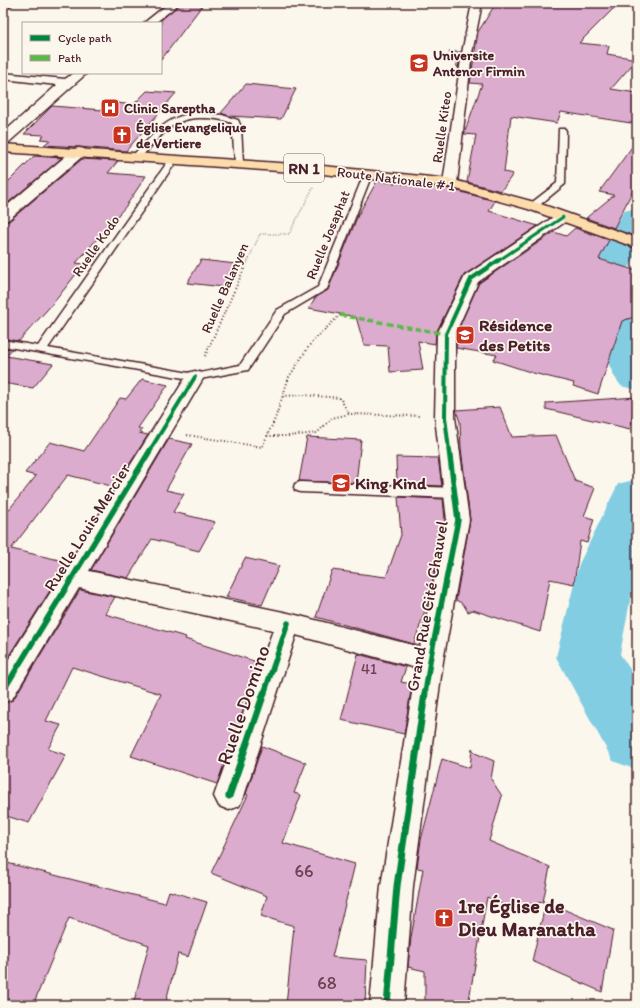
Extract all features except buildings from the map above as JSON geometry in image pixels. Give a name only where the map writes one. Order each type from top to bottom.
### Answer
[{"type":"main road","name":"Route Nationale # 1","points":[[3,148],[79,152],[323,170],[450,183],[533,206],[637,243]]},
{"type":"street","points":[[3,7],[10,3]]},
{"type":"street","points":[[150,22],[175,3]]},
{"type":"street","name":"Ruelle Kiteo","points":[[450,183],[467,53],[477,3]]},
{"type":"street","points":[[3,140],[80,74]]},
{"type":"street","points":[[3,76],[67,84]]},
{"type":"street","points":[[3,217],[79,152]]},
{"type":"street","name":"Grand Rue Cité Chauvel","points":[[387,1005],[397,886],[430,661],[458,520],[445,417],[446,334],[471,279],[563,217]]},
{"type":"street","name":"Ruelle Louis Mercier","points":[[4,686],[73,577],[195,377]]},
{"type":"street","points":[[73,577],[288,623],[430,661]]},
{"type":"street","name":"Ruelle Domino","points":[[229,796],[288,623]]},
{"type":"lane","points":[[137,156],[175,120],[196,115],[213,116],[229,119],[235,122],[237,127],[239,164]]},
{"type":"lane","points":[[533,206],[561,184],[562,131]]},
{"type":"lane","name":"Ruelle Kodo","points":[[41,350],[174,159]]},
{"type":"lane","name":"Ruelle Josaphat","points":[[195,377],[244,368],[281,312],[322,289],[368,174]]},
{"type":"lane","points":[[3,343],[195,377]]},
{"type":"lane","points":[[300,487],[455,493]]},
{"type":"path","points":[[163,431],[262,447],[275,419],[289,376],[311,343],[340,315]]},
{"type":"path","points":[[283,396],[304,395],[340,398],[349,414]]},
{"type":"path","points":[[267,436],[288,436],[317,433],[332,418],[349,414],[445,417]]},
{"type":"waterway","points":[[3,204],[62,159]]},
{"type":"waterway","points":[[637,219],[593,297],[610,316],[637,376]]},
{"type":"waterway","points":[[637,498],[608,564],[588,657],[637,739]]},
{"type":"marked path","points":[[340,315],[446,334]]},
{"type":"cycle path","points":[[387,1005],[397,886],[430,661],[458,520],[445,417],[446,334],[471,279],[563,217]]},
{"type":"cycle path","points":[[3,691],[195,377]]},
{"type":"cycle path","points":[[229,796],[288,623]]},
{"type":"place","name":"Universite Antenor Firmin","points":[[419,63]]},
{"type":"place","name":"Clinic Sareptha","points":[[110,108]]},
{"type":"place","name":"Église Evangelique de Vertiere","points":[[122,135]]},
{"type":"place","name":"Résidence des Petits","points":[[465,335]]},
{"type":"place","name":"King Kind","points":[[341,483]]},
{"type":"place","name":"1re Église de Dieu Maranatha","points":[[444,918]]}]
